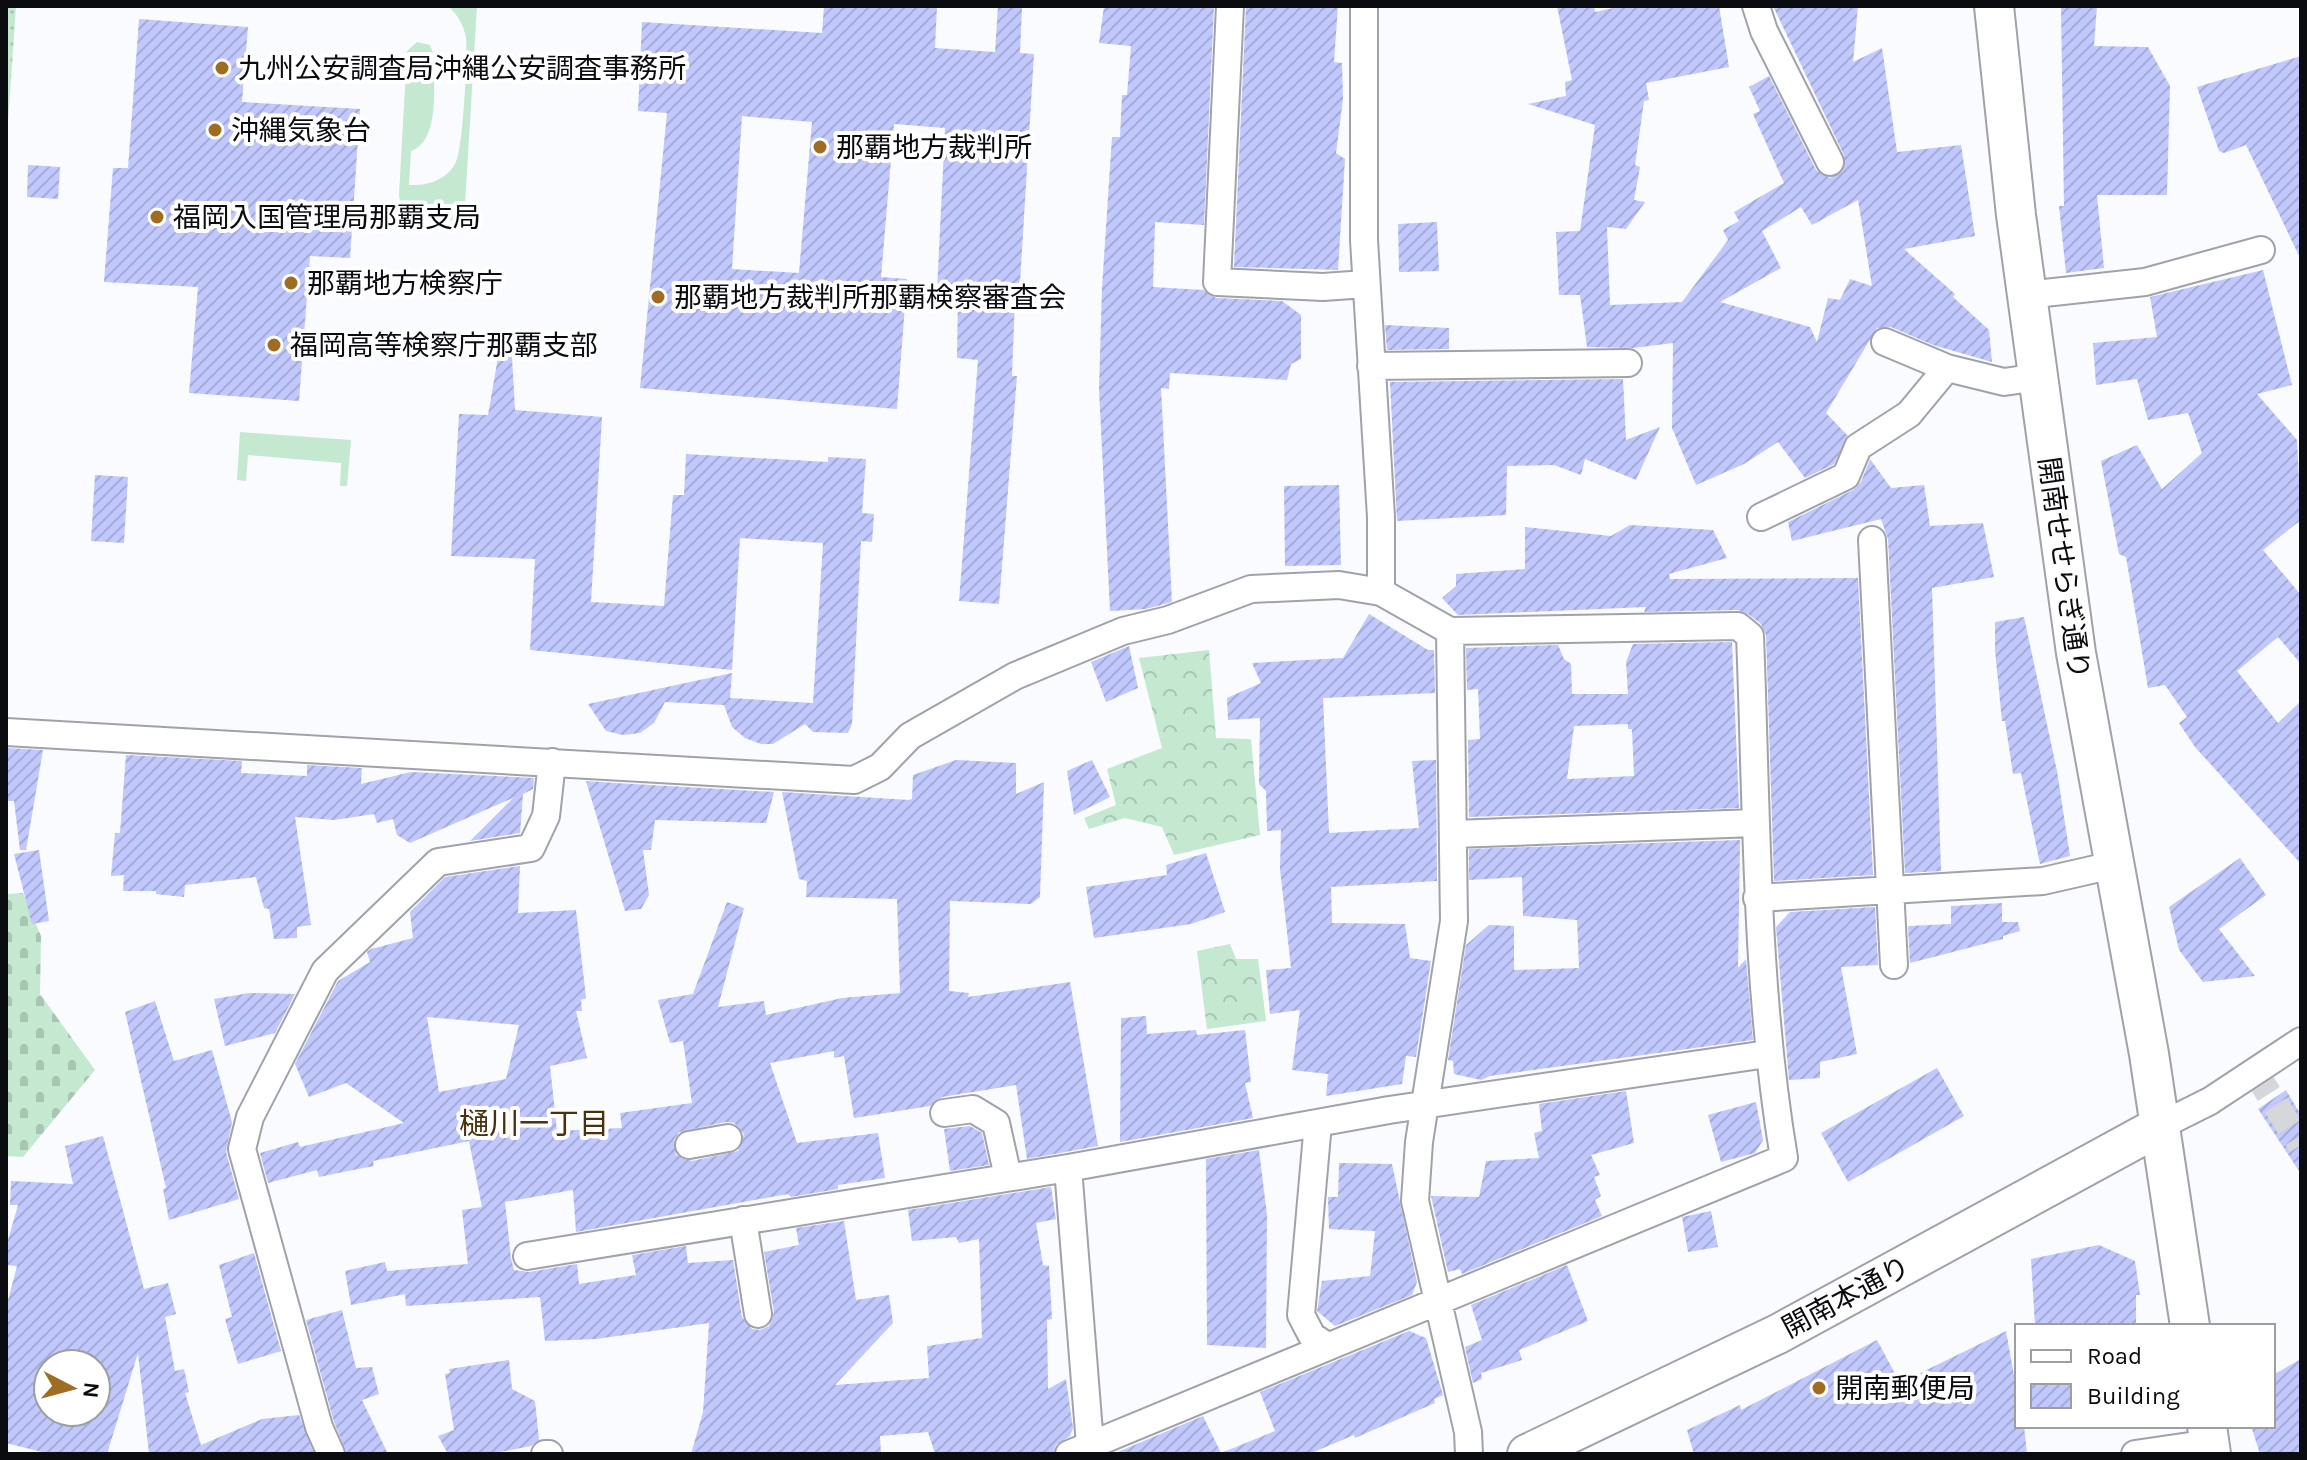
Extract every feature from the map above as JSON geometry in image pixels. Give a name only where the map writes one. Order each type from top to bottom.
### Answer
[{"type":"main road","name":"開南せせらぎ通り","points":[[1994,6],[2027,295],[2076,653],[2149,1054],[2190,1324]]},
{"type":"main road","name":"開南本通り","points":[[1527,1454],[1790,1328],[2158,1127]]},
{"type":"street","points":[[1230,6],[1217,282],[1323,287],[1366,284]]},
{"type":"street","points":[[1364,6],[1366,284],[1381,517],[1381,592]]},
{"type":"street","points":[[1756,6],[1764,31],[1830,162]]},
{"type":"street","points":[[2027,295],[2145,282],[2261,250]]},
{"type":"street","points":[[1885,342],[1947,368],[2004,382],[2038,377]]},
{"type":"street","points":[[1371,366],[1628,363]]},
{"type":"street","points":[[1761,517],[1846,476],[1858,447],[1909,414],[1947,368]]},
{"type":"street","points":[[1872,540],[1894,965]]},
{"type":"street","points":[[6,732],[854,780],[880,767],[910,736],[1015,676],[1123,631],[1168,620],[1251,589],[1349,585],[1381,592],[1450,631],[1738,626],[1750,636],[1757,898],[1767,1054],[1784,1158],[1080,1450],[1068,1168]]},
{"type":"street","points":[[1450,631],[1454,921],[1426,1104],[1415,1201],[1468,1432],[1469,1454]]},
{"type":"street","points":[[331,1454],[319,1427],[242,1149],[250,1117],[325,971],[438,862],[531,848],[546,816],[552,762]]},
{"type":"street","points":[[1454,834],[1755,823]]},
{"type":"street","points":[[1757,898],[1890,893],[2043,881],[2113,865]]},
{"type":"street","points":[[2158,1127],[2210,1101],[2301,1041]]},
{"type":"street","points":[[527,1256],[1068,1168],[1426,1104],[1767,1054]]},
{"type":"street","points":[[944,1113],[973,1109],[996,1123],[1008,1177]]},
{"type":"street","points":[[1318,1123],[1301,1315],[1312,1336],[1327,1346]]},
{"type":"street","points":[[689,1145],[728,1138]]},
{"type":"street","points":[[743,1220],[758,1314]]},
{"type":"street","points":[[2135,1454],[2209,1441]]},
{"type":"green space","points":[[6,6],[16,6],[6,152]]},
{"type":"green space","points":[[448,6],[477,6],[464,221],[403,218],[399,195],[407,51],[417,42],[430,45],[434,56],[434,95],[427,135],[421,145],[411,151],[409,185],[430,183],[442,177],[452,168],[459,154],[466,38],[460,20]]},
{"type":"green space","points":[[240,432],[351,440],[347,486],[340,486],[341,463],[248,455],[246,481],[237,480]]},
{"type":"green space","points":[[1209,650],[1216,738],[1251,739],[1260,835],[1174,855],[1162,827],[1125,818],[1089,829],[1084,818],[1116,805],[1107,769],[1162,748],[1139,658]]},
{"type":"green space","points":[[23,893],[41,936],[40,994],[95,1070],[23,1157],[6,1156],[6,894]]},
{"type":"green space","points":[[1230,944],[1236,959],[1258,959],[1266,1021],[1207,1029],[1197,951]]},
{"type":"building","points":[[824,6],[937,6],[935,48],[995,52],[998,6],[1022,7],[1020,53],[1034,54],[1019,299],[1015,298],[1012,376],[1017,376],[999,604],[959,601],[978,360],[957,358],[958,293],[937,291],[945,128],[894,124],[881,277],[907,279],[897,409],[640,388],[667,113],[638,111],[642,22],[822,33]],"holes":[[[742,116],[812,122],[799,273],[732,269]]]},
{"type":"building","points":[[1104,6],[1214,6],[1204,225],[1155,222],[1153,287],[1203,290],[1216,298],[1282,301],[1301,315],[1301,359],[1291,364],[1287,380],[1170,373],[1169,389],[1161,388],[1172,602],[1146,609],[1110,611],[1099,389],[1102,288],[1112,137],[1120,137],[1122,95],[1127,95],[1131,46],[1099,43]]},
{"type":"building","points":[[1246,6],[1338,6],[1334,62],[1342,63],[1343,99],[1336,153],[1345,159],[1338,270],[1234,267]]},
{"type":"building","points":[[1557,6],[1594,6],[1595,12],[1623,6],[1719,6],[1729,67],[1646,83],[1649,100],[1644,101],[1635,165],[1640,167],[1634,200],[1645,202],[1626,229],[1607,227],[1610,305],[1682,302],[1728,240],[1723,230],[1739,221],[1734,212],[1784,183],[1753,114],[1760,111],[1749,87],[1769,76],[1816,170],[1830,178],[1843,171],[1844,155],[1773,6],[1858,6],[1853,62],[1882,48],[1897,152],[1961,145],[1975,236],[1904,249],[1955,294],[1953,297],[1989,330],[1992,362],[1933,345],[1891,327],[1877,328],[1826,413],[1848,436],[1834,464],[1805,478],[1778,442],[1744,464],[1696,485],[1672,428],[1673,343],[1633,348],[1587,347],[1580,295],[1559,295],[1556,232],[1580,231],[1595,125],[1528,104],[1566,96],[1565,82],[1572,80]],"holes":[[[1858,200],[1872,286],[1850,279],[1840,300],[1828,298],[1817,342],[1810,327],[1720,302],[1781,268],[1762,231],[1801,207],[1812,225]]]},
{"type":"building","points":[[2061,6],[2097,6],[2094,46],[2148,47],[2170,86],[2167,195],[2097,195],[2104,268],[2066,273],[2059,206],[2064,206]]},
{"type":"building","points":[[139,19],[248,27],[242,102],[360,109],[350,258],[310,256],[299,401],[189,393],[198,287],[104,282],[113,168],[128,168]]},
{"type":"building","points":[[2301,56],[2301,260],[2246,145],[2224,153],[2219,151],[2197,87]]},
{"type":"building","points":[[28,165],[60,167],[58,199],[27,197]]},
{"type":"building","points":[[1437,222],[1439,271],[1399,272],[1398,224]]},
{"type":"building","points":[[2263,270],[2292,385],[2257,394],[2297,440],[2301,520],[2263,550],[2301,595],[2301,664],[2278,637],[2237,671],[2278,723],[2301,701],[2301,864],[2195,747],[2179,723],[2187,717],[2165,685],[2148,688],[2126,557],[2119,554],[2101,461],[2137,445],[2162,489],[2202,453],[2188,413],[2148,420],[2137,379],[2096,385],[2093,343],[2157,337],[2150,297]]},
{"type":"building","points":[[1385,325],[1449,328],[1449,349],[1387,350]]},
{"type":"building","points":[[501,340],[511,340],[515,410],[602,417],[591,602],[664,606],[673,495],[684,495],[686,454],[828,462],[828,457],[866,459],[862,513],[874,514],[872,542],[861,541],[852,724],[848,733],[813,732],[805,724],[773,744],[761,744],[745,738],[732,727],[724,705],[665,702],[654,723],[640,733],[623,735],[606,731],[588,704],[732,673],[730,698],[813,703],[823,543],[740,538],[732,670],[530,650],[535,559],[451,556],[459,414],[488,415]]},
{"type":"building","points":[[1623,379],[1626,440],[1660,427],[1636,480],[1585,459],[1581,475],[1554,465],[1507,466],[1506,515],[1397,521],[1390,382]]},
{"type":"building","points":[[1870,459],[1891,488],[1924,485],[1930,526],[1983,523],[1994,577],[1932,588],[1941,871],[1905,873],[1888,539],[1881,519],[1792,541],[1788,522],[1853,490],[1861,482]]},
{"type":"building","points":[[95,475],[128,477],[124,543],[91,541]]},
{"type":"building","points":[[1339,485],[1341,565],[1285,566],[1284,486]]},
{"type":"building","points":[[1630,525],[1713,530],[1727,558],[1669,574],[1670,579],[1858,578],[1873,875],[1774,881],[1766,635],[1761,624],[1748,614],[1738,610],[1644,612],[1646,607],[1458,615],[1442,598],[1456,586],[1456,574],[1525,569],[1525,527],[1611,536]]},
{"type":"building","points":[[1369,614],[1428,650],[1434,650],[1435,693],[1323,698],[1329,833],[1419,828],[1412,761],[1436,760],[1437,881],[1331,887],[1332,923],[1405,924],[1410,958],[1431,961],[1416,1057],[1406,1056],[1402,1084],[1326,1096],[1328,1074],[1292,1070],[1300,1010],[1270,1014],[1266,970],[1291,968],[1280,869],[1281,830],[1267,831],[1266,791],[1259,784],[1260,718],[1228,720],[1227,698],[1261,683],[1252,663],[1343,658]]},
{"type":"building","points":[[2024,617],[2057,771],[2070,856],[2040,864],[2021,773],[2013,774],[2005,721],[2002,721],[1995,650],[1995,622]]},
{"type":"building","points":[[1732,642],[1739,808],[1469,817],[1468,740],[1480,739],[1478,689],[1467,690],[1466,648],[1558,645],[1564,659],[1571,664],[1572,694],[1628,694],[1626,662],[1633,644]],"holes":[[[1628,724],[1628,729],[1632,729],[1634,776],[1567,779],[1574,726]]]},
{"type":"building","points":[[1129,646],[1138,688],[1106,702],[1091,662]]},
{"type":"building","points":[[6,748],[43,750],[26,850],[20,850],[14,801],[6,801]]},
{"type":"building","points":[[126,755],[242,761],[241,773],[307,776],[307,765],[362,768],[361,784],[411,772],[534,778],[533,789],[523,794],[520,833],[470,841],[513,798],[410,843],[397,835],[393,819],[377,823],[374,814],[334,820],[295,817],[311,925],[297,927],[297,938],[274,939],[269,909],[264,908],[256,877],[185,885],[184,897],[156,894],[156,891],[123,891],[124,875],[111,876],[115,833],[120,833]]},
{"type":"building","points":[[956,760],[1016,763],[1016,794],[1044,782],[1040,897],[1031,904],[950,901],[949,991],[969,993],[968,997],[1070,982],[1098,1146],[1027,1159],[1016,1085],[942,1097],[930,1106],[854,1118],[844,1056],[834,1058],[834,1051],[770,1063],[797,1143],[878,1133],[885,1178],[838,1185],[838,1189],[791,1197],[788,1194],[576,1232],[573,1190],[505,1202],[511,1258],[514,1270],[529,1272],[577,1264],[579,1284],[636,1275],[632,1255],[686,1246],[688,1263],[733,1260],[742,1317],[752,1329],[760,1330],[769,1326],[774,1312],[764,1252],[799,1245],[796,1228],[844,1221],[856,1300],[889,1295],[893,1323],[835,1385],[929,1378],[927,1346],[982,1338],[979,1239],[959,1243],[956,1237],[912,1241],[908,1210],[1051,1187],[1056,1219],[1036,1223],[1043,1265],[1049,1266],[1052,1319],[1047,1320],[1048,1389],[1066,1379],[1073,1428],[1070,1436],[1056,1445],[1053,1454],[935,1454],[928,1432],[880,1436],[881,1454],[691,1454],[703,1412],[709,1323],[596,1339],[545,1341],[540,1297],[406,1306],[405,1294],[351,1305],[345,1271],[385,1262],[387,1271],[468,1264],[462,1210],[482,1207],[469,1141],[373,1161],[374,1166],[319,1177],[317,1170],[268,1183],[260,1153],[298,1142],[300,1147],[404,1123],[346,1083],[309,1097],[295,1064],[338,981],[370,962],[367,952],[371,949],[413,938],[410,912],[445,877],[520,866],[518,913],[576,910],[586,998],[581,1000],[582,1011],[576,1011],[587,1058],[550,1066],[557,1131],[622,1128],[620,1113],[692,1103],[683,1041],[670,1043],[658,1000],[693,994],[727,902],[744,908],[718,1007],[764,1001],[766,1015],[842,998],[900,993],[897,899],[806,897],[807,881],[799,879],[782,792],[909,800],[912,799],[913,775]],"holes":[[[427,1017],[519,1025],[506,1079],[439,1092]],[[734,1123],[744,1134],[738,1151],[692,1161],[676,1155],[674,1140],[679,1132]]]},
{"type":"building","points":[[1092,760],[1110,797],[1074,815],[1067,771]]},
{"type":"building","points":[[586,781],[774,792],[766,823],[655,820],[651,850],[643,850],[649,895],[641,909],[625,911]]},
{"type":"building","points":[[1740,840],[1738,968],[1746,959],[1753,1040],[1490,1076],[1481,1080],[1454,1074],[1453,1061],[1448,1060],[1466,945],[1489,925],[1514,926],[1514,970],[1579,968],[1577,920],[1523,916],[1522,877],[1469,880],[1469,849]]},
{"type":"building","points":[[39,850],[49,921],[32,924],[14,854]]},
{"type":"building","points":[[1206,853],[1225,912],[1191,924],[1094,938],[1086,887],[1167,875],[1166,865]]},
{"type":"building","points":[[2240,858],[2266,895],[2219,929],[2255,976],[2203,982],[2179,950],[2169,907]]},
{"type":"building","points":[[2002,903],[2002,922],[2018,922],[2020,931],[2003,936],[2003,939],[1910,963],[1908,926],[1951,924],[1951,906]]},
{"type":"building","points":[[1875,907],[1878,965],[1841,967],[1857,1054],[1820,1062],[1820,1078],[1789,1080],[1776,927],[1790,912]]},
{"type":"building","points":[[249,993],[295,994],[275,1033],[225,1046],[214,999]]},
{"type":"building","points":[[155,1001],[174,1061],[212,1050],[232,1122],[226,1152],[239,1199],[169,1220],[163,1189],[166,1188],[125,1012]]},
{"type":"building","points":[[1146,1016],[1147,1034],[1196,1030],[1197,1035],[1245,1030],[1251,1082],[1245,1083],[1253,1118],[1120,1142],[1121,1018]]},
{"type":"building","points":[[1937,1068],[1964,1116],[1848,1182],[1821,1133]]},
{"type":"building","points":[[2286,1090],[2301,1115],[2301,1174],[2258,1109]]},
{"type":"building","points":[[1626,1091],[1634,1143],[1591,1155],[1600,1175],[1594,1177],[1601,1196],[1595,1200],[1602,1216],[1462,1274],[1460,1269],[1448,1272],[1431,1196],[1479,1197],[1486,1161],[1539,1158],[1534,1133],[1542,1131],[1539,1104]]},
{"type":"building","points":[[1756,1102],[1763,1140],[1755,1153],[1721,1162],[1708,1115]]},
{"type":"building","points":[[970,1126],[982,1133],[989,1165],[950,1171],[944,1129]]},
{"type":"building","points":[[103,1136],[144,1289],[168,1283],[176,1314],[165,1317],[175,1371],[184,1369],[189,1392],[185,1393],[201,1445],[262,1419],[299,1415],[314,1454],[149,1454],[138,1353],[107,1454],[50,1454],[6,1443],[6,1308],[17,1266],[6,1265],[6,1247],[18,1205],[10,1205],[11,1181],[73,1184],[65,1146]]},
{"type":"building","points":[[1259,1150],[1267,1215],[1266,1348],[1207,1345],[1206,1159]]},
{"type":"building","points":[[1339,1163],[1392,1164],[1417,1282],[1412,1295],[1335,1326],[1317,1311],[1322,1281],[1370,1276],[1375,1231],[1329,1229],[1328,1197],[1338,1197]]},
{"type":"building","points":[[1711,1211],[1718,1247],[1688,1252],[1682,1217]]},
{"type":"building","points":[[2099,1245],[2135,1261],[2140,1295],[2136,1295],[2136,1324],[2035,1324],[2031,1259]]},
{"type":"building","points":[[254,1253],[281,1351],[238,1364],[225,1319],[232,1317],[219,1265]]},
{"type":"building","points":[[1567,1265],[1588,1321],[1519,1350],[1522,1360],[1481,1373],[1482,1379],[1473,1383],[1465,1347],[1482,1340],[1471,1305]]},
{"type":"building","points":[[342,1310],[356,1368],[372,1367],[379,1394],[362,1400],[388,1454],[347,1454],[334,1422],[306,1320]]},
{"type":"building","points":[[1409,1331],[1426,1338],[1443,1395],[1434,1399],[1435,1403],[1355,1438],[1354,1435],[1309,1454],[1113,1454],[1203,1416],[1221,1453],[1275,1431],[1260,1392]]},
{"type":"building","points":[[2006,1331],[2015,1381],[2015,1428],[2024,1428],[2027,1454],[1694,1454],[1687,1430],[1740,1405],[1741,1410],[1877,1340],[1900,1383]]},
{"type":"building","points":[[2301,1359],[2301,1454],[2260,1454],[2252,1428],[2275,1428],[2275,1374]]},
{"type":"building","points":[[509,1360],[512,1389],[535,1401],[539,1440],[531,1446],[490,1454],[448,1454],[438,1436],[454,1430],[445,1374],[450,1373],[449,1369]]},
{"type":"tunnel","points":[[2255,1072],[2301,1145]]},
{"type":"place","name":"九州公安調査局沖縄公安調査事務所","points":[[222,68]]},
{"type":"place","name":"沖縄気象台","points":[[215,130]]},
{"type":"place","name":"那覇地方裁判所","points":[[820,147]]},
{"type":"place","name":"福岡入国管理局那覇支局","points":[[157,217]]},
{"type":"place","name":"那覇地方検察庁","points":[[291,283]]},
{"type":"place","name":"那覇地方裁判所那覇検察審査会","points":[[658,297]]},
{"type":"place","name":"福岡高等検察庁那覇支部","points":[[274,345]]},
{"type":"place","name":"開南郵便局","points":[[1819,1388]]},
{"type":"district","name":"樋川一丁目","points":[[534,1124]]}]
